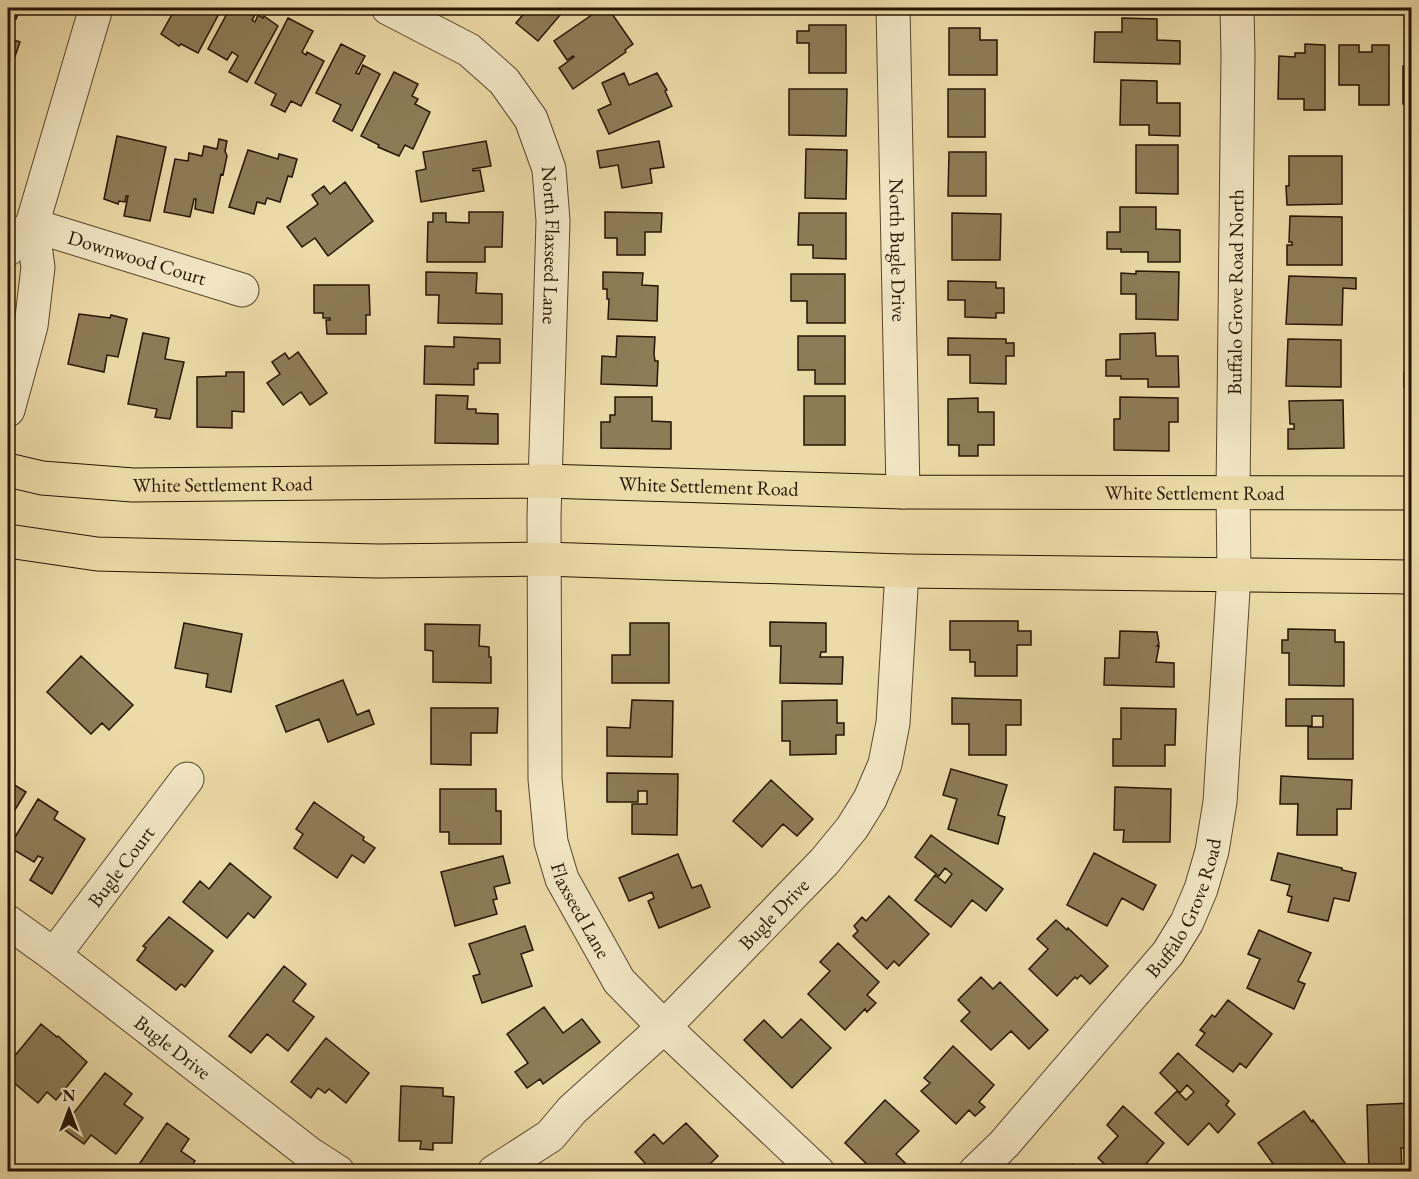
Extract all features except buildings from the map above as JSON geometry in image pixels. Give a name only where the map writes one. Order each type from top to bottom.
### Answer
[{"type":"main road","name":"White Settlement Road","points":[[8,470],[42,478],[133,485],[545,481],[903,492],[1412,493]]},
{"type":"main road","points":[[8,541],[97,554],[378,561],[544,558],[902,571],[1412,577]]},
{"type":"street","points":[[8,410],[31,326],[38,267],[32,225],[96,8]]},
{"type":"street","name":"North Flaxseed Lane","points":[[388,8],[469,50],[504,81],[531,119],[549,169],[553,221],[544,558]]},
{"type":"street","name":"North Bugle Drive","points":[[893,8],[903,492]]},
{"type":"street","name":"Buffalo Grove Road North","points":[[1234,574],[1237,8]]},
{"type":"street","points":[[8,249],[32,225]]},
{"type":"street","name":"Downwood Court","points":[[32,225],[242,290]]},
{"type":"street","name":"Flaxseed Lane","points":[[544,558],[545,778],[551,842],[562,879],[619,981],[664,1027],[818,1172]]},
{"type":"street","name":"Bugle Drive","points":[[494,1172],[550,1136],[572,1110],[664,1027],[824,862],[852,828],[870,800],[885,764],[893,723],[902,571]]},
{"type":"street","name":"Buffalo Grove Road","points":[[975,1172],[1004,1144],[1168,953],[1187,922],[1201,889],[1212,851],[1220,802],[1234,574]]},
{"type":"street","name":"Bugle Court","points":[[54,955],[187,778]]},
{"type":"street","name":"Bugle Drive","points":[[8,921],[310,1154],[338,1172]]}]
